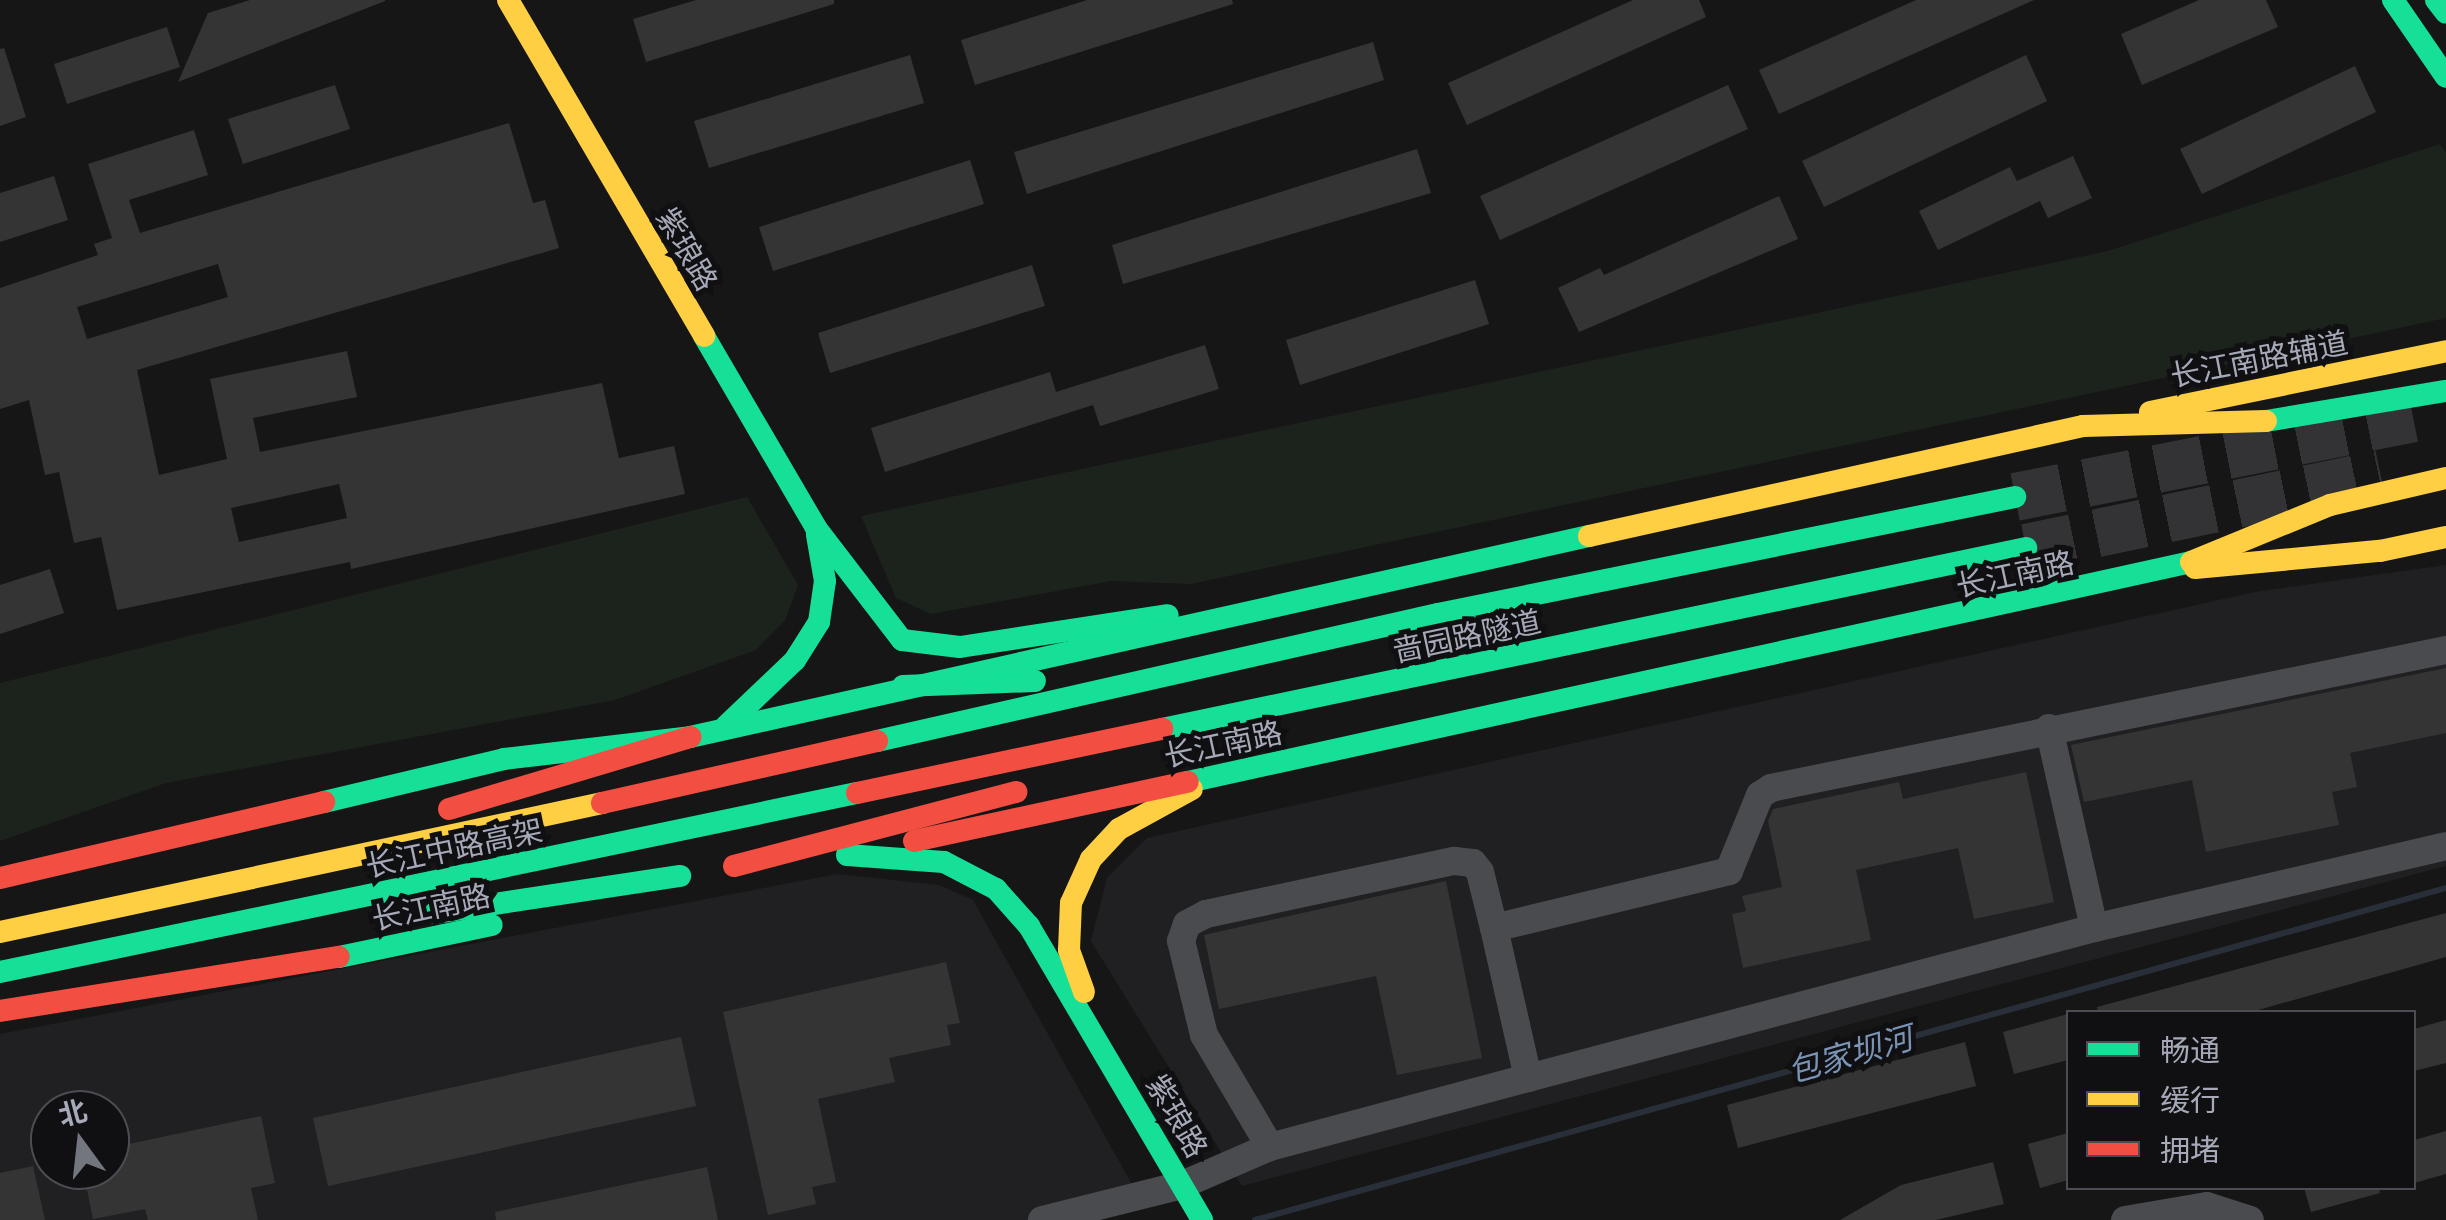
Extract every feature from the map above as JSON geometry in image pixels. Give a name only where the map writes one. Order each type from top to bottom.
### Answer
[{"type":"main road","name":"紫琅路","points":[[508,0],[816,528]]},
{"type":"main road","points":[[2394,0],[2446,77]]},
{"type":"main road","points":[[2436,0],[2446,13]]},
{"type":"main road","name":"长江南路辅道","points":[[2083,426],[2446,351]]},
{"type":"main road","points":[[172,894],[726,726],[1248,608],[2083,426],[2296,420],[2446,391]]},
{"type":"main road","name":"长江南路","points":[[0,1011],[320,961],[541,914],[707,871],[847,855],[2172,570],[2330,505],[2446,478]]},
{"type":"main road","name":"啬园路隧道","points":[[911,731],[1438,614],[2015,497]]},
{"type":"main road","points":[[816,528],[902,640],[960,647],[1131,618],[1248,608]]},
{"type":"main road","points":[[726,726],[795,660],[818,622],[826,581],[816,528]]},
{"type":"main road","points":[[2172,570],[2380,551],[2446,537]]},
{"type":"main road","name":"啬园路隧道","points":[[920,782],[2026,548]]},
{"type":"main road","points":[[1096,769],[1584,661],[1789,598]]},
{"type":"main road","points":[[903,686],[1070,680],[1438,614]]},
{"type":"main road","name":"长江中路高架","points":[[0,932],[911,731]]},
{"type":"main road","points":[[0,878],[504,759],[690,737]]},
{"type":"main road","points":[[1100,1042],[1069,950],[1071,903],[1090,859],[1119,828],[1214,776]]},
{"type":"main road","name":"长江中路高架","points":[[0,972],[920,782]]},
{"type":"main road","points":[[192,933],[390,918],[707,871],[1040,785]]},
{"type":"main road","points":[[847,855],[944,862],[996,889],[1029,926],[1100,1042]]},
{"type":"main road","name":"紫琅路","points":[[1100,1042],[1202,1220]]},
{"type":"street","points":[[1494,928],[1728,872],[1752,812],[1771,788],[2049,728],[2446,650]]},
{"type":"street","points":[[2049,728],[2094,928]]},
{"type":"street","points":[[1042,1220],[1182,1185],[1270,1147],[1528,1078],[2094,928],[2446,846]]},
{"type":"street","points":[[1270,1147],[1204,1035],[1181,940],[1187,924],[1206,914],[1454,861],[1474,863],[1480,872],[1528,1078]]},
{"type":"street","points":[[2124,1220],[2207,1206],[2250,1220]]},
{"type":"shaded area","points":[[2440,144],[2446,153],[2446,318],[1191,584],[1111,581],[931,614],[896,598],[861,516],[2108,251]]},
{"type":"shaded area","points":[[747,497],[798,585],[785,620],[756,650],[615,700],[166,783],[0,841],[0,683]]},
{"type":"shaded area","points":[[2446,565],[2446,866],[1242,1186],[1091,941],[1107,878],[1147,838],[2255,592]]},
{"type":"shaded area","points":[[837,874],[939,885],[973,900],[1144,1206],[1099,1220],[0,1220],[0,1034]]},
{"type":"building","points":[[250,0],[385,1],[178,82],[208,13]]},
{"type":"building","points":[[696,0],[834,0],[834,4],[646,62],[633,19]]},
{"type":"building","points":[[1087,0],[1232,0],[1233,4],[975,85],[961,40]]},
{"type":"building","points":[[1633,0],[1699,0],[1706,17],[1467,125],[1448,83]]},
{"type":"building","points":[[1916,0],[2034,0],[1779,114],[1759,70]]},
{"type":"building","points":[[2199,0],[2266,0],[2278,27],[2142,85],[2121,34]]},
{"type":"building","points":[[167,27],[180,67],[67,104],[54,64]]},
{"type":"building","points":[[1373,42],[1384,80],[1027,194],[1014,152]]},
{"type":"building","points":[[4,48],[26,117],[0,126],[0,49]]},
{"type":"building","points":[[910,55],[924,103],[709,168],[694,121]]},
{"type":"building","points":[[2026,55],[2047,101],[1824,207],[1802,161]]},
{"type":"building","points":[[2355,66],[2376,112],[2202,194],[2180,149]]},
{"type":"building","points":[[335,85],[350,129],[243,164],[228,119]]},
{"type":"building","points":[[1728,85],[1748,129],[1500,240],[1480,196]]},
{"type":"building","points":[[509,123],[533,203],[545,200],[559,248],[137,370],[159,475],[227,459],[210,379],[347,351],[357,397],[253,418],[260,452],[602,383],[619,458],[674,446],[685,494],[351,569],[350,562],[117,610],[101,537],[74,543],[59,472],[45,475],[29,400],[0,409],[0,288],[98,255],[94,244],[112,238],[88,164],[194,130],[208,175],[129,200],[140,233]],"holes":[[[218,264],[228,297],[87,339],[77,307]],[[339,484],[347,518],[239,542],[231,508]]]},
{"type":"building","points":[[1417,149],[1431,193],[1123,284],[1112,245]]},
{"type":"building","points":[[2073,156],[2092,198],[2048,218],[2040,201],[1938,250],[1919,211],[2010,167],[2017,181]]},
{"type":"building","points":[[970,160],[984,204],[773,271],[759,227]]},
{"type":"building","points":[[54,176],[68,220],[0,242],[0,193]]},
{"type":"building","points":[[1779,196],[1798,239],[1579,332],[1558,288],[1600,268],[1604,275]]},
{"type":"building","points":[[1032,265],[1045,306],[830,373],[818,333]]},
{"type":"building","points":[[1475,280],[1489,324],[1300,385],[1286,340]]},
{"type":"building","points":[[1205,345],[1219,389],[1100,426],[1093,405],[885,472],[871,428],[1050,372],[1056,392]]},
{"type":"building","points":[[50,569],[64,613],[0,634],[0,585]]},
{"type":"building","points":[[2446,668],[2446,733],[2350,753],[2357,787],[2332,792],[2339,825],[2206,852],[2192,780],[2084,802],[2071,745]]},
{"type":"building","points":[[2026,772],[2054,902],[1974,919],[1958,848],[1856,870],[1871,940],[1743,968],[1732,914],[1746,911],[1742,896],[1782,887],[1768,821],[1773,809],[1899,782],[1903,799]]},
{"type":"building","points":[[1446,881],[1482,1058],[1397,1075],[1376,976],[1219,1009],[1204,935]]},
{"type":"building","points":[[2446,913],[2446,957],[2258,1010],[2097,1007]]},
{"type":"building","points":[[946,962],[960,1023],[947,1025],[951,1045],[889,1058],[895,1082],[818,1099],[836,1182],[812,1187],[816,1204],[768,1215],[723,1012]]},
{"type":"building","points":[[2066,1015],[2066,1061],[2014,1074],[2003,1032]]},
{"type":"building","points":[[2446,1020],[2446,1063],[2416,1070],[2416,1028]]},
{"type":"building","points":[[681,1037],[696,1106],[328,1186],[313,1118]]},
{"type":"building","points":[[1965,1042],[1976,1086],[1738,1148],[1727,1105]]},
{"type":"building","points":[[261,1116],[275,1183],[251,1188],[258,1220],[148,1220],[145,1209],[93,1219],[87,1190],[130,1190],[130,1144]]},
{"type":"building","points":[[2446,1131],[2446,1174],[2416,1182],[2416,1139]]},
{"type":"building","points":[[2066,1134],[2066,1181],[2040,1188],[2028,1144]]},
{"type":"building","points":[[1993,1162],[2004,1204],[1936,1220],[1840,1220],[1901,1185]]},
{"type":"building","points":[[30,1167],[30,1190],[38,1190],[45,1220],[0,1220],[0,1173]]},
{"type":"building","points":[[707,1167],[718,1220],[496,1220],[495,1212]]},
{"type":"building","points":[[2305,1190],[2379,1190],[2380,1193],[2311,1212]]},
{"type":"waterway","name":"包家坝河","points":[[1255,1220],[2446,888]]},
{"type":"tunnel","points":[[2015,497],[2413,418]]},
{"type":"tunnel","points":[[2026,548],[2380,474]]},
{"type":"traffic: fast","points":[[2393,0],[2446,77]]},
{"type":"traffic: fast","points":[[2436,0],[2446,13]]},
{"type":"traffic: fast","points":[[704,336],[816,528],[902,640],[960,647],[1168,615]]},
{"type":"traffic: fast","points":[[2266,421],[2446,391]]},
{"type":"traffic: fast","points":[[877,741],[1438,614],[2015,497]]},
{"type":"traffic: fast","points":[[726,726],[795,660],[819,622],[825,581],[817,535]]},
{"type":"traffic: fast","points":[[324,802],[504,759],[690,737],[1589,536]]},
{"type":"traffic: fast","points":[[1162,729],[2026,548]]},
{"type":"traffic: fast","points":[[1188,782],[2191,562]]},
{"type":"traffic: fast","points":[[903,686],[1035,681]]},
{"type":"traffic: fast","points":[[0,972],[857,793]]},
{"type":"traffic: fast","points":[[847,855],[944,862],[996,889],[1029,926],[1202,1220]]},
{"type":"traffic: fast","points":[[435,913],[680,876]]},
{"type":"traffic: fast","points":[[339,957],[492,925]]},
{"type":"traffic: slow","points":[[508,0],[704,336]]},
{"type":"traffic: slow","points":[[2150,412],[2446,351]]},
{"type":"traffic: slow","points":[[1589,536],[2083,426],[2266,421]]},
{"type":"traffic: slow","points":[[2191,562],[2330,505],[2446,478]]},
{"type":"traffic: slow","points":[[2195,568],[2380,551],[2446,537]]},
{"type":"traffic: slow","points":[[1084,992],[1069,950],[1071,903],[1091,859],[1119,829],[1192,789]]},
{"type":"traffic: slow","points":[[0,932],[602,803]]},
{"type":"traffic: jam","points":[[857,793],[1162,729]]},
{"type":"traffic: jam","points":[[449,809],[690,737]]},
{"type":"traffic: jam","points":[[602,803],[877,741]]},
{"type":"traffic: jam","points":[[914,841],[1188,782]]},
{"type":"traffic: jam","points":[[734,866],[1016,792]]},
{"type":"traffic: jam","points":[[0,878],[324,802]]},
{"type":"traffic: jam","points":[[0,1011],[339,957]]}]
